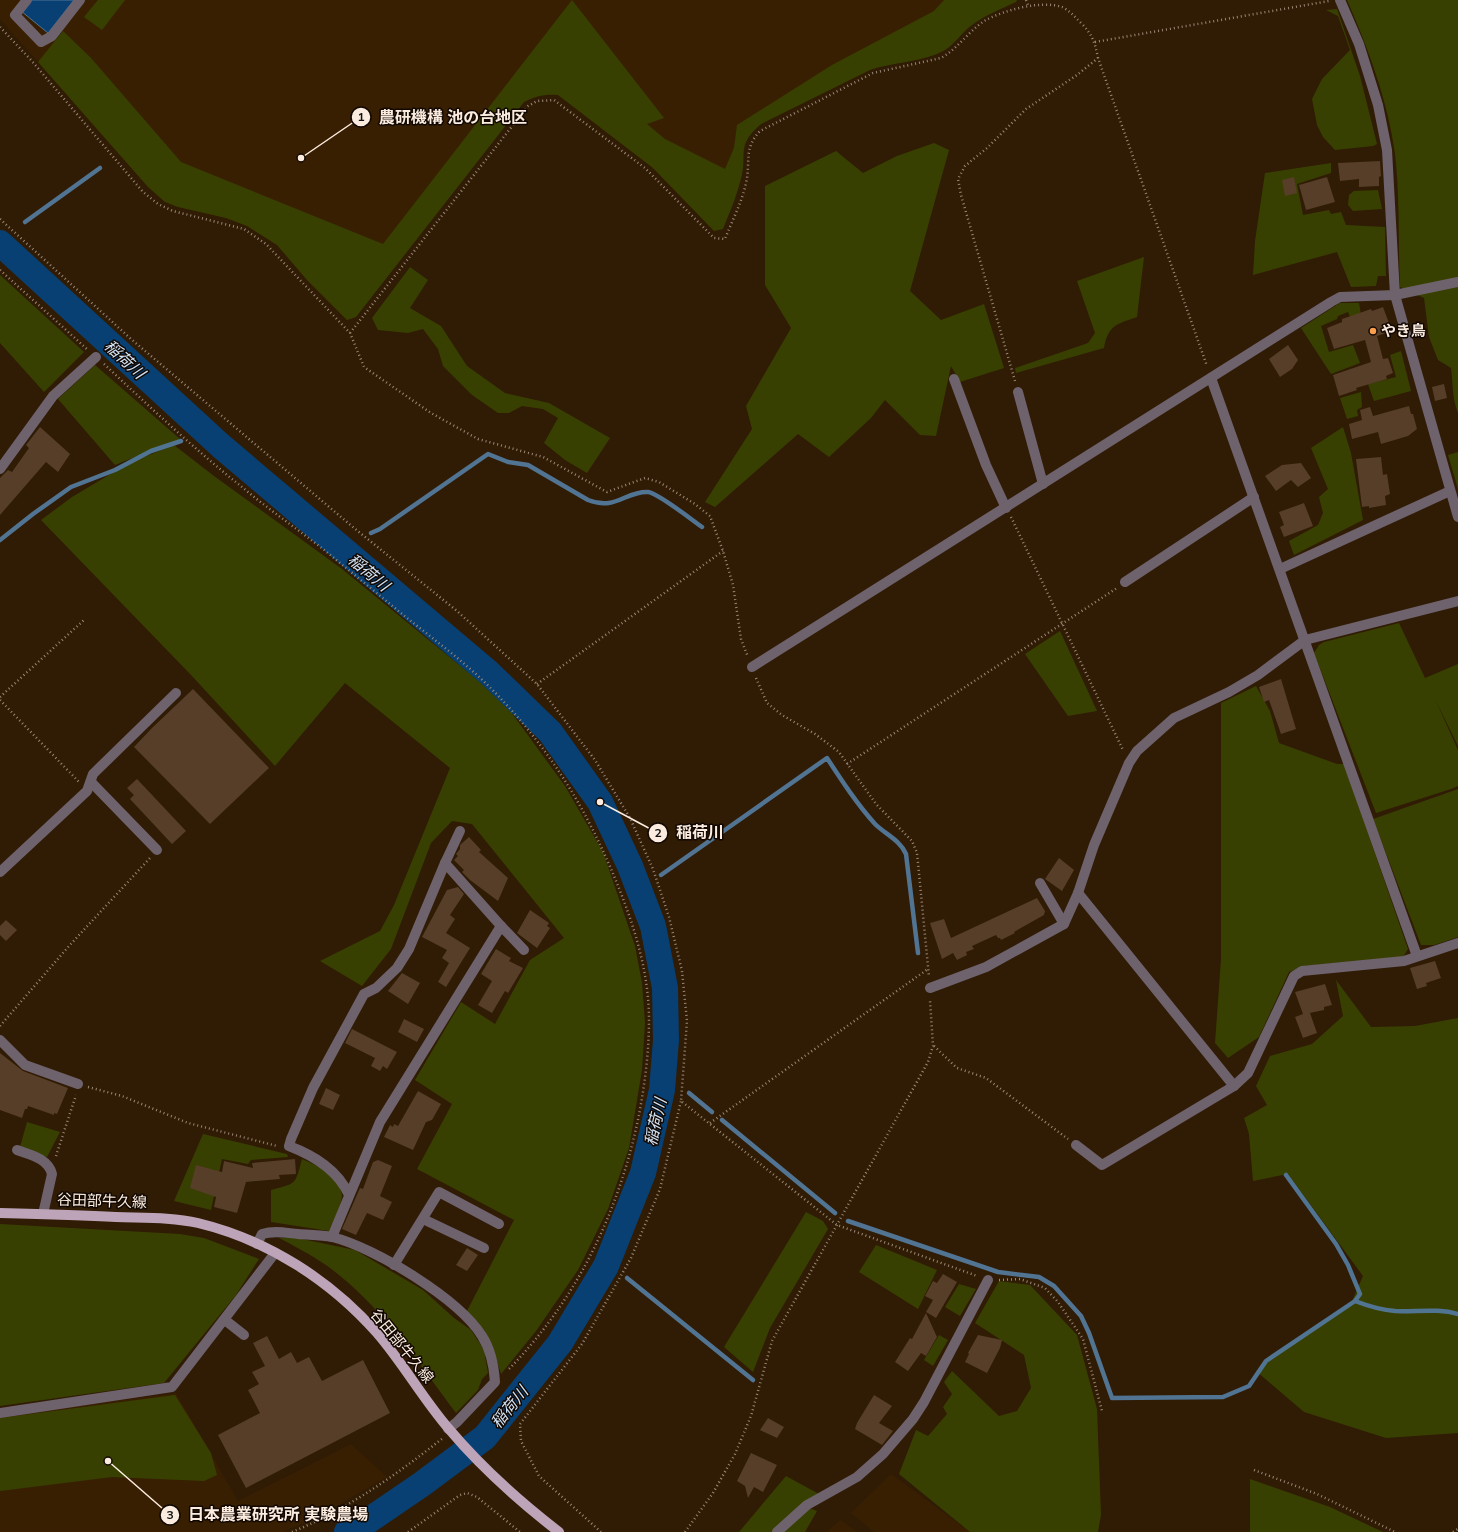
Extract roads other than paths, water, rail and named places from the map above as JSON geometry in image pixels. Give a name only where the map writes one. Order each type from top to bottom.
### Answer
[{"type":"main road","name":"谷田部牛久線","points":[[0,1213],[170,1219],[198,1223],[257,1244],[275,1253],[308,1272],[341,1297],[377,1334],[451,1431],[484,1466],[535,1514],[558,1532]]},
{"type":"street","points":[[26,0],[15,16],[41,42],[52,36],[80,0]]},
{"type":"street","points":[[1340,0],[1359,44],[1378,105],[1387,150],[1395,295],[1458,517]]},
{"type":"street","points":[[752,667],[1340,298],[1395,295],[1458,282]]},
{"type":"street","points":[[0,469],[53,396],[96,357]]},
{"type":"street","points":[[1211,378],[1417,956]]},
{"type":"street","points":[[954,379],[986,466],[1006,508]]},
{"type":"street","points":[[1018,392],[1043,484]]},
{"type":"street","points":[[1280,569],[1450,491]]},
{"type":"street","points":[[1125,582],[1254,496]]},
{"type":"street","points":[[930,988],[986,967],[1064,924],[1078,893],[1094,845],[1129,762],[1137,751],[1174,718],[1230,692],[1258,675],[1305,640],[1458,601]]},
{"type":"street","points":[[0,872],[89,786],[93,774],[176,693]]},
{"type":"street","points":[[89,786],[157,850]]},
{"type":"street","points":[[349,1195],[337,1174],[316,1159],[289,1146],[313,1088],[364,994],[376,988],[397,968],[409,949],[460,831]]},
{"type":"street","points":[[445,863],[524,950]]},
{"type":"street","points":[[1040,883],[1064,924]]},
{"type":"street","points":[[1078,893],[1234,1086]]},
{"type":"street","points":[[332,1237],[380,1122],[501,926]]},
{"type":"street","points":[[1076,1145],[1102,1165],[1234,1086],[1248,1073],[1294,976],[1302,971],[1404,961],[1458,943]]},
{"type":"street","points":[[0,1040],[25,1065],[78,1084]]},
{"type":"street","points":[[17,1150],[39,1159],[48,1164],[50,1168],[52,1174],[44,1214]]},
{"type":"street","points":[[394,1266],[439,1192],[499,1224]]},
{"type":"street","points":[[423,1219],[484,1248]]},
{"type":"street","points":[[257,1244],[262,1234],[272,1231],[332,1237],[359,1248],[424,1282],[451,1302],[482,1335],[488,1347],[494,1367],[494,1382],[457,1422],[451,1431]]},
{"type":"street","points":[[0,1413],[172,1387],[275,1253]]},
{"type":"street","points":[[777,1532],[807,1505],[857,1477],[883,1454],[913,1419],[924,1402],[988,1280]]},
{"type":"street","points":[[225,1320],[244,1335]]},
{"type":"water","points":[[30,0],[74,0],[48,33],[21,11]]},
{"type":"waterway","points":[[25,222],[100,168]]},
{"type":"waterway","name":"稲荷川","points":[[0,243],[221,446],[489,673],[550,732],[600,802],[630,866],[653,926],[665,988],[666,1040],[662,1090],[643,1173],[606,1266],[560,1343],[485,1437],[422,1484],[362,1525],[347,1532]]},
{"type":"waterway","points":[[0,540],[71,487],[115,470],[151,451],[181,441]]},
{"type":"waterway","points":[[371,533],[380,529],[488,454],[508,462],[528,465],[588,500],[598,503],[613,502],[633,494],[648,492],[667,502],[702,527]]},
{"type":"waterway","points":[[661,875],[827,758],[868,816],[879,828],[900,845],[906,854],[918,953]]},
{"type":"waterway","points":[[689,1093],[712,1112]]},
{"type":"waterway","points":[[722,1120],[835,1213]]},
{"type":"waterway","points":[[848,1221],[998,1272],[1039,1277],[1054,1286],[1081,1316],[1089,1333],[1112,1398],[1223,1397],[1249,1386],[1266,1361],[1355,1301],[1360,1294],[1348,1265],[1336,1244],[1286,1175]]},
{"type":"waterway","points":[[627,1278],[753,1380]]},
{"type":"waterway","points":[[1355,1301],[1375,1308],[1390,1310],[1435,1311],[1458,1314]]},
{"type":"place","name":"農研機構 池の台地区","points":[[301,158]]},
{"type":"place","name":"やき鳥","points":[[1373,331]]},
{"type":"place","name":"稲荷川","points":[[600,802]]},
{"type":"place","name":"日本農業研究所 実験農場","points":[[108,1461]]}]
